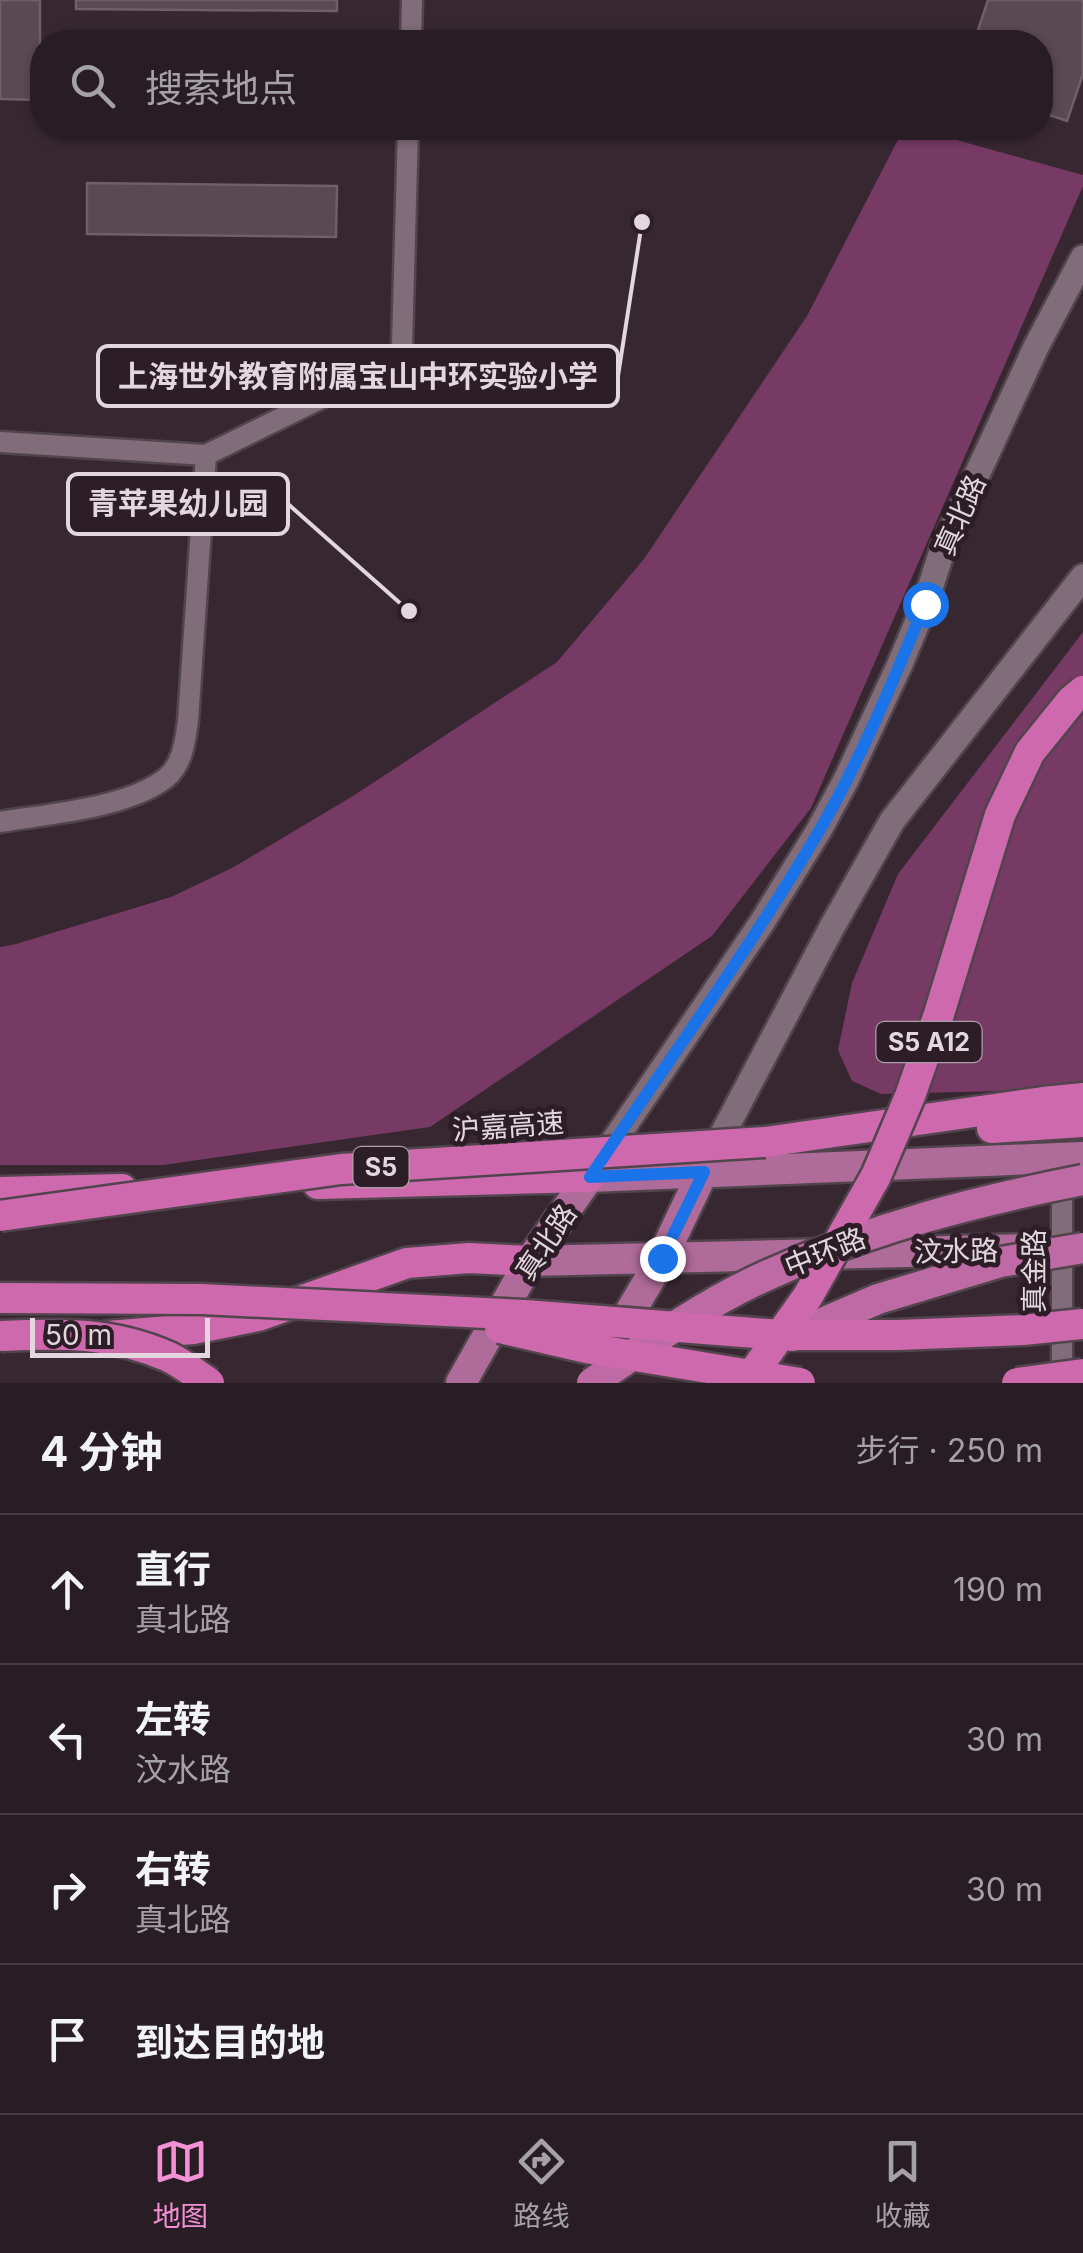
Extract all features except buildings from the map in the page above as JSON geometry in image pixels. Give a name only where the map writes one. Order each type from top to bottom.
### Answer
[{"type":"highway","name":"S5 A12","points":[[746,1383],[808,1296],[876,1176],[910,1096],[1000,815],[1030,752],[1083,691]]},
{"type":"highway","points":[[765,1142],[1083,1098]]},
{"type":"highway","name":"沪嘉高速","points":[[0,1216],[340,1169],[1083,1122]]},
{"type":"highway","name":"中环路","points":[[590,1383],[674,1326],[765,1276],[848,1241],[988,1199],[1076,1166]]},
{"type":"highway","points":[[0,1192],[590,1177]]},
{"type":"highway","points":[[706,1383],[787,1338],[878,1299],[1002,1262],[1076,1248]]},
{"type":"highway","points":[[0,1344],[193,1330],[258,1316],[407,1263],[469,1258],[530,1262]]},
{"type":"highway","points":[[0,1298],[202,1299],[525,1315],[780,1335],[898,1336],[1083,1324]]},
{"type":"highway","points":[[419,1310],[586,1348],[800,1383]]},
{"type":"highway","points":[[0,1336],[55,1333],[116,1338],[172,1358],[209,1383]]},
{"type":"highway","points":[[1016,1383],[1083,1374]]},
{"type":"main road","points":[[590,1177],[1076,1166]]},
{"type":"main road","points":[[590,1383],[662,1258],[704,1172]]},
{"type":"main road","name":"真北路","points":[[462,1383],[530,1262],[590,1177]]},
{"type":"main road","name":"汶水路","points":[[530,1262],[1076,1248]]},
{"type":"street","points":[[411,30],[412,0]]},
{"type":"street","points":[[0,442],[206,456],[394,362],[402,346],[408,140]]},
{"type":"street","name":"真北路","points":[[590,1177],[762,924],[828,814],[900,664],[944,548],[1036,347],[1083,258]]},
{"type":"street","points":[[0,822],[135,795],[168,777],[182,755],[190,702],[206,456]]},
{"type":"street","points":[[704,1172],[892,821],[1083,578]]},
{"type":"street","name":"真金路","points":[[1062,1383],[1076,1248],[1076,1166]]},
{"type":"shaded area","points":[[898,140],[956,140],[1083,175],[1083,186],[811,808],[712,936],[430,1127],[163,1165],[0,1165],[0,947],[171,897],[232,868],[353,796],[557,662],[644,559],[807,316]]},
{"type":"shaded area","points":[[1083,632],[1083,1089],[881,1094],[852,1081],[838,1050],[852,983],[898,874]]},
{"type":"place","name":"上海世外教育附属宝山中环实验小学","points":[[642,222]]},
{"type":"place","name":"青苹果幼儿园","points":[[409,611]]},
{"type":"route","points":[[662,1258],[704,1172],[590,1177],[762,924],[819,830],[887,694],[925,604]]}]
